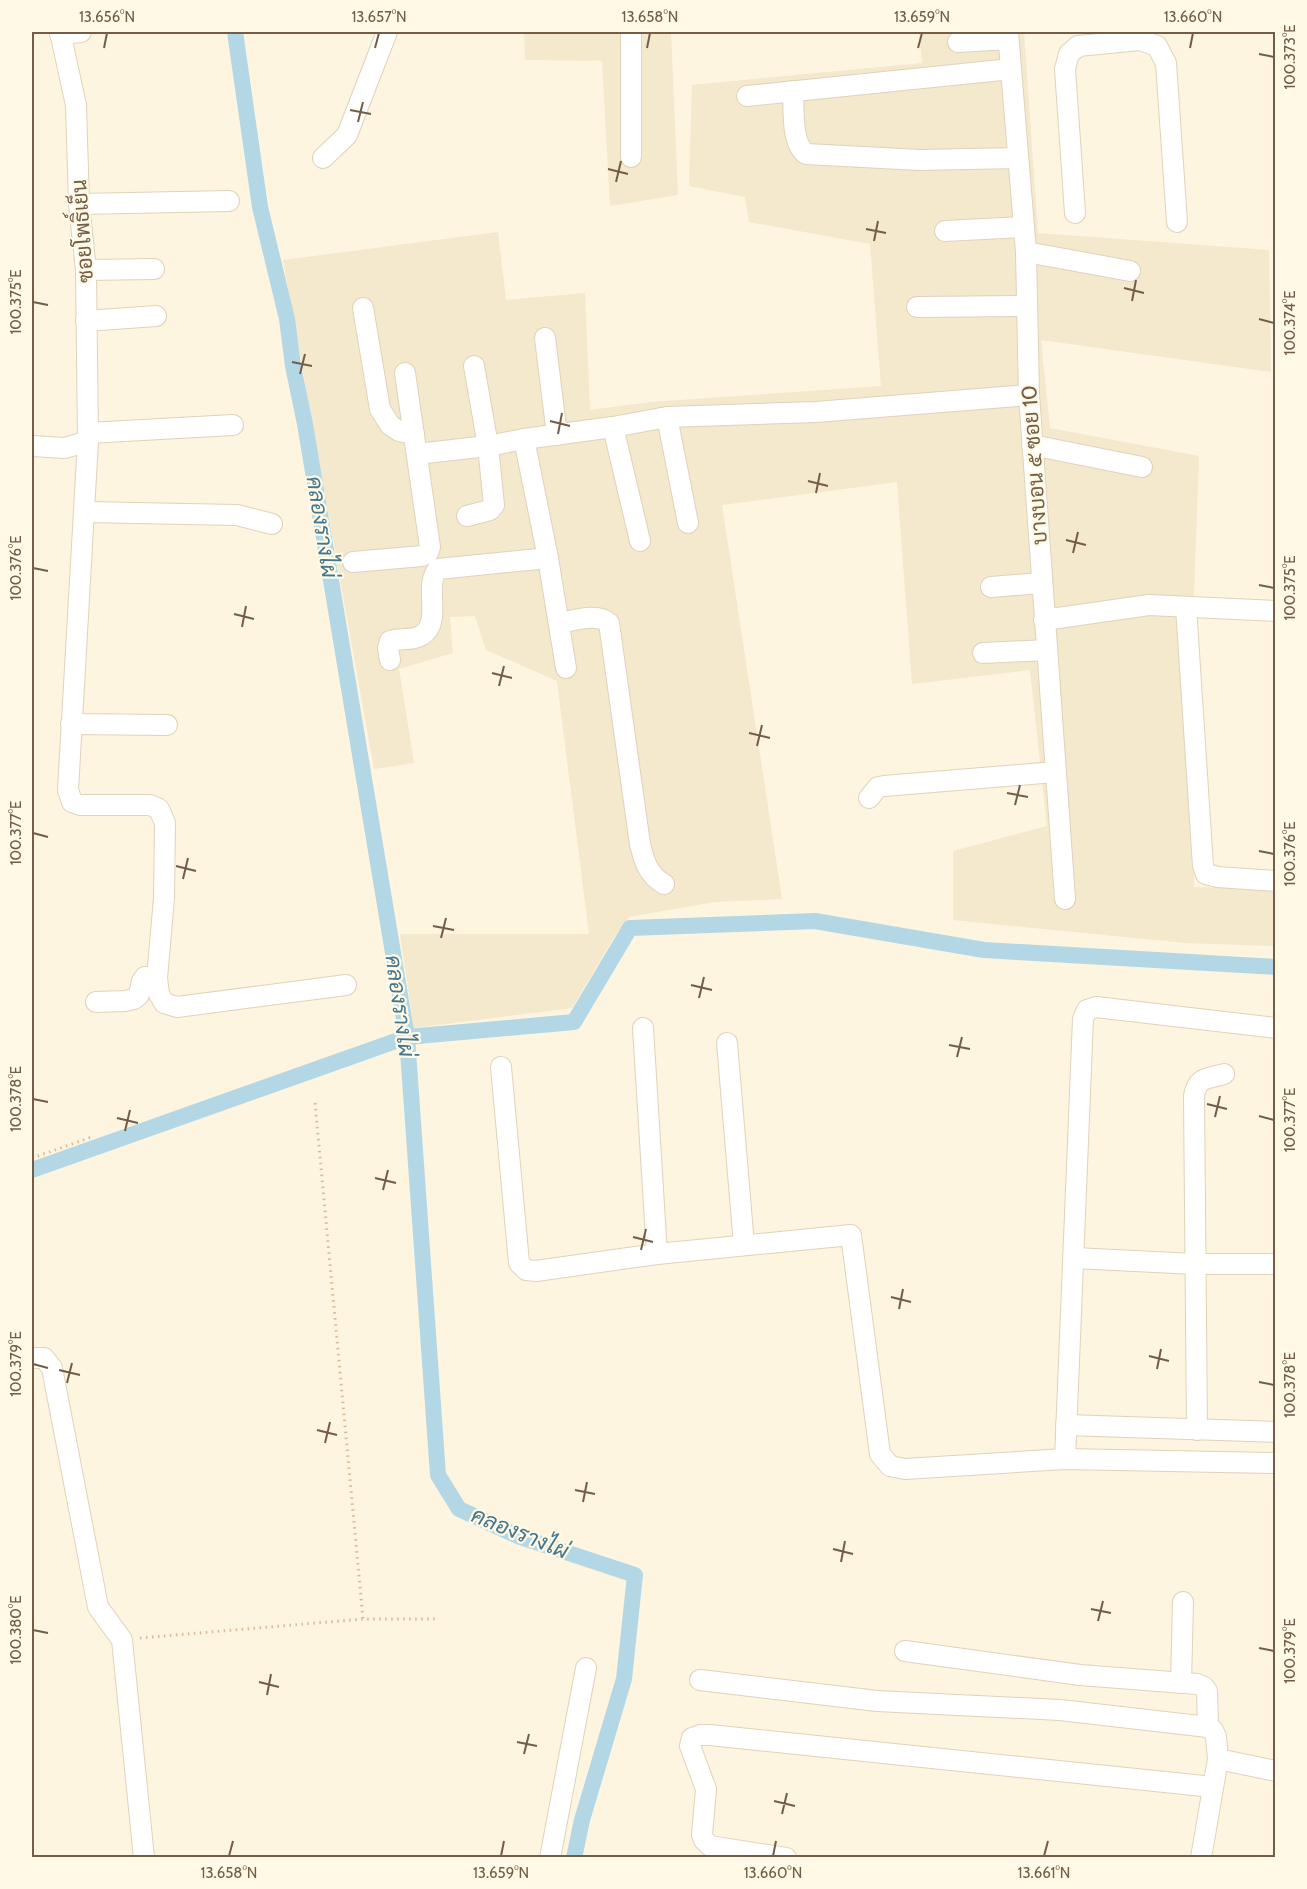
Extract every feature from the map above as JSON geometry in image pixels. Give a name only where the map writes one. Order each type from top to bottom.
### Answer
[{"type":"street","points":[[60,33],[81,32]]},
{"type":"street","points":[[323,159],[347,135],[387,32]]},
{"type":"street","points":[[631,32],[631,158]]},
{"type":"street","name":"ซอยโพธิ์เย็น","points":[[60,33],[76,105],[79,204],[86,270],[88,437],[68,790],[72,802],[80,805],[150,805],[159,809],[165,823],[164,898],[157,978]]},
{"type":"street","points":[[958,42],[1008,35]]},
{"type":"street","name":"บางบอน ๕ ซอย 10","points":[[1008,35],[1026,252],[1029,395],[1065,899]]},
{"type":"street","points":[[1075,213],[1065,69],[1069,54],[1078,46],[1101,37],[1123,36],[1157,46],[1166,63],[1178,222]]},
{"type":"street","points":[[747,96],[1011,69]]},
{"type":"street","points":[[793,91],[796,141],[800,150],[806,154],[920,160],[1018,158]]},
{"type":"street","points":[[79,204],[229,201]]},
{"type":"street","points":[[945,231],[1024,227]]},
{"type":"street","points":[[1026,252],[1130,271]]},
{"type":"street","points":[[86,270],[154,269]]},
{"type":"street","points":[[917,308],[1027,306]]},
{"type":"street","points":[[363,308],[380,409],[390,425],[399,431],[414,434]]},
{"type":"street","points":[[86,321],[156,316]]},
{"type":"street","points":[[545,338],[557,435]]},
{"type":"street","points":[[467,516],[490,510],[494,505],[488,446],[474,366]]},
{"type":"street","points":[[353,562],[422,556],[428,553],[430,547],[405,373]]},
{"type":"street","points":[[417,454],[488,446],[667,417],[816,412],[1029,395]]},
{"type":"street","points":[[667,417],[688,522]]},
{"type":"street","points":[[32,446],[65,448],[88,437],[233,425]]},
{"type":"street","points":[[613,427],[640,541]]},
{"type":"street","points":[[524,439],[548,558],[566,668]]},
{"type":"street","points":[[1032,444],[1142,466]]},
{"type":"street","points":[[85,512],[237,515],[272,524]]},
{"type":"street","points":[[390,660],[388,648],[390,641],[421,636],[429,629],[432,609],[432,578],[438,569],[548,558]]},
{"type":"street","points":[[991,587],[1041,583]]},
{"type":"street","points":[[1044,620],[1149,605],[1275,611]]},
{"type":"street","points":[[1186,607],[1203,866],[1206,874],[1218,877],[1275,881]]},
{"type":"street","points":[[559,623],[596,618],[604,618],[609,623],[640,844],[648,871],[664,884]]},
{"type":"street","points":[[983,653],[1047,650]]},
{"type":"street","points":[[71,724],[167,725]]},
{"type":"street","points":[[869,798],[878,787],[884,786],[1055,772]]},
{"type":"street","points":[[96,1002],[134,999],[139,994],[145,977],[157,978],[159,994],[164,1003],[177,1007],[346,985]]},
{"type":"street","points":[[1065,1459],[1083,1019],[1087,1010],[1096,1007],[1275,1028]]},
{"type":"street","points":[[644,1028],[657,1254]]},
{"type":"street","points":[[727,1043],[744,1245]]},
{"type":"street","points":[[501,1067],[519,1263],[526,1270],[536,1271],[657,1254],[851,1235],[880,1454],[890,1466],[905,1469],[1065,1459],[1275,1463]]},
{"type":"street","points":[[1197,1430],[1194,1096],[1196,1086],[1202,1080],[1224,1074]]},
{"type":"street","points":[[1074,1258],[1195,1264],[1275,1264]]},
{"type":"street","points":[[32,1358],[44,1358],[52,1368],[98,1607],[122,1640],[144,1857]]},
{"type":"street","points":[[1066,1425],[1275,1432]]},
{"type":"street","points":[[1181,1683],[1182,1602]]},
{"type":"street","points":[[905,1651],[1080,1676],[1197,1684],[1207,1691],[1208,1727]]},
{"type":"street","points":[[550,1857],[586,1668]]},
{"type":"street","points":[[700,1680],[877,1701],[1060,1710],[1208,1727],[1213,1730],[1216,1737],[1218,1759],[1201,1857]]},
{"type":"street","points":[[786,1857],[710,1846],[704,1840],[702,1834],[706,1789],[690,1746],[692,1738],[710,1735],[1213,1787]]},
{"type":"street","points":[[1218,1759],[1275,1771]]},
{"type":"path","points":[[315,1103],[363,1619]]},
{"type":"path","points":[[32,1158],[93,1137]]},
{"type":"path","points":[[122,1640],[363,1619],[437,1619]]},
{"type":"shaded area","points":[[524,32],[671,32],[678,195],[610,206],[602,61],[525,60]]},
{"type":"shaded area","points":[[919,32],[1024,32],[1038,233],[1269,250],[1271,372],[1041,340],[1050,428],[1199,456],[1194,594],[1194,887],[1275,889],[1275,946],[1185,943],[953,920],[953,851],[1047,826],[1030,670],[912,684],[897,482],[722,505],[782,899],[715,902],[629,917],[616,934],[572,1008],[414,1028],[400,934],[589,934],[557,681],[486,650],[475,616],[450,617],[453,653],[399,669],[414,763],[374,769],[283,260],[498,232],[506,300],[585,293],[590,410],[651,402],[881,386],[870,244],[749,222],[745,197],[689,186],[692,85],[922,63]]},
{"type":"waterway","name":"คลองรางไผ่","points":[[235,32],[260,207],[287,319],[293,366],[305,424],[407,1037],[438,1475],[459,1509],[520,1537],[635,1575],[624,1679],[582,1820],[574,1858]]},
{"type":"waterway","points":[[32,1170],[407,1037],[574,1022],[630,928],[815,921],[984,950],[1276,967]]}]
